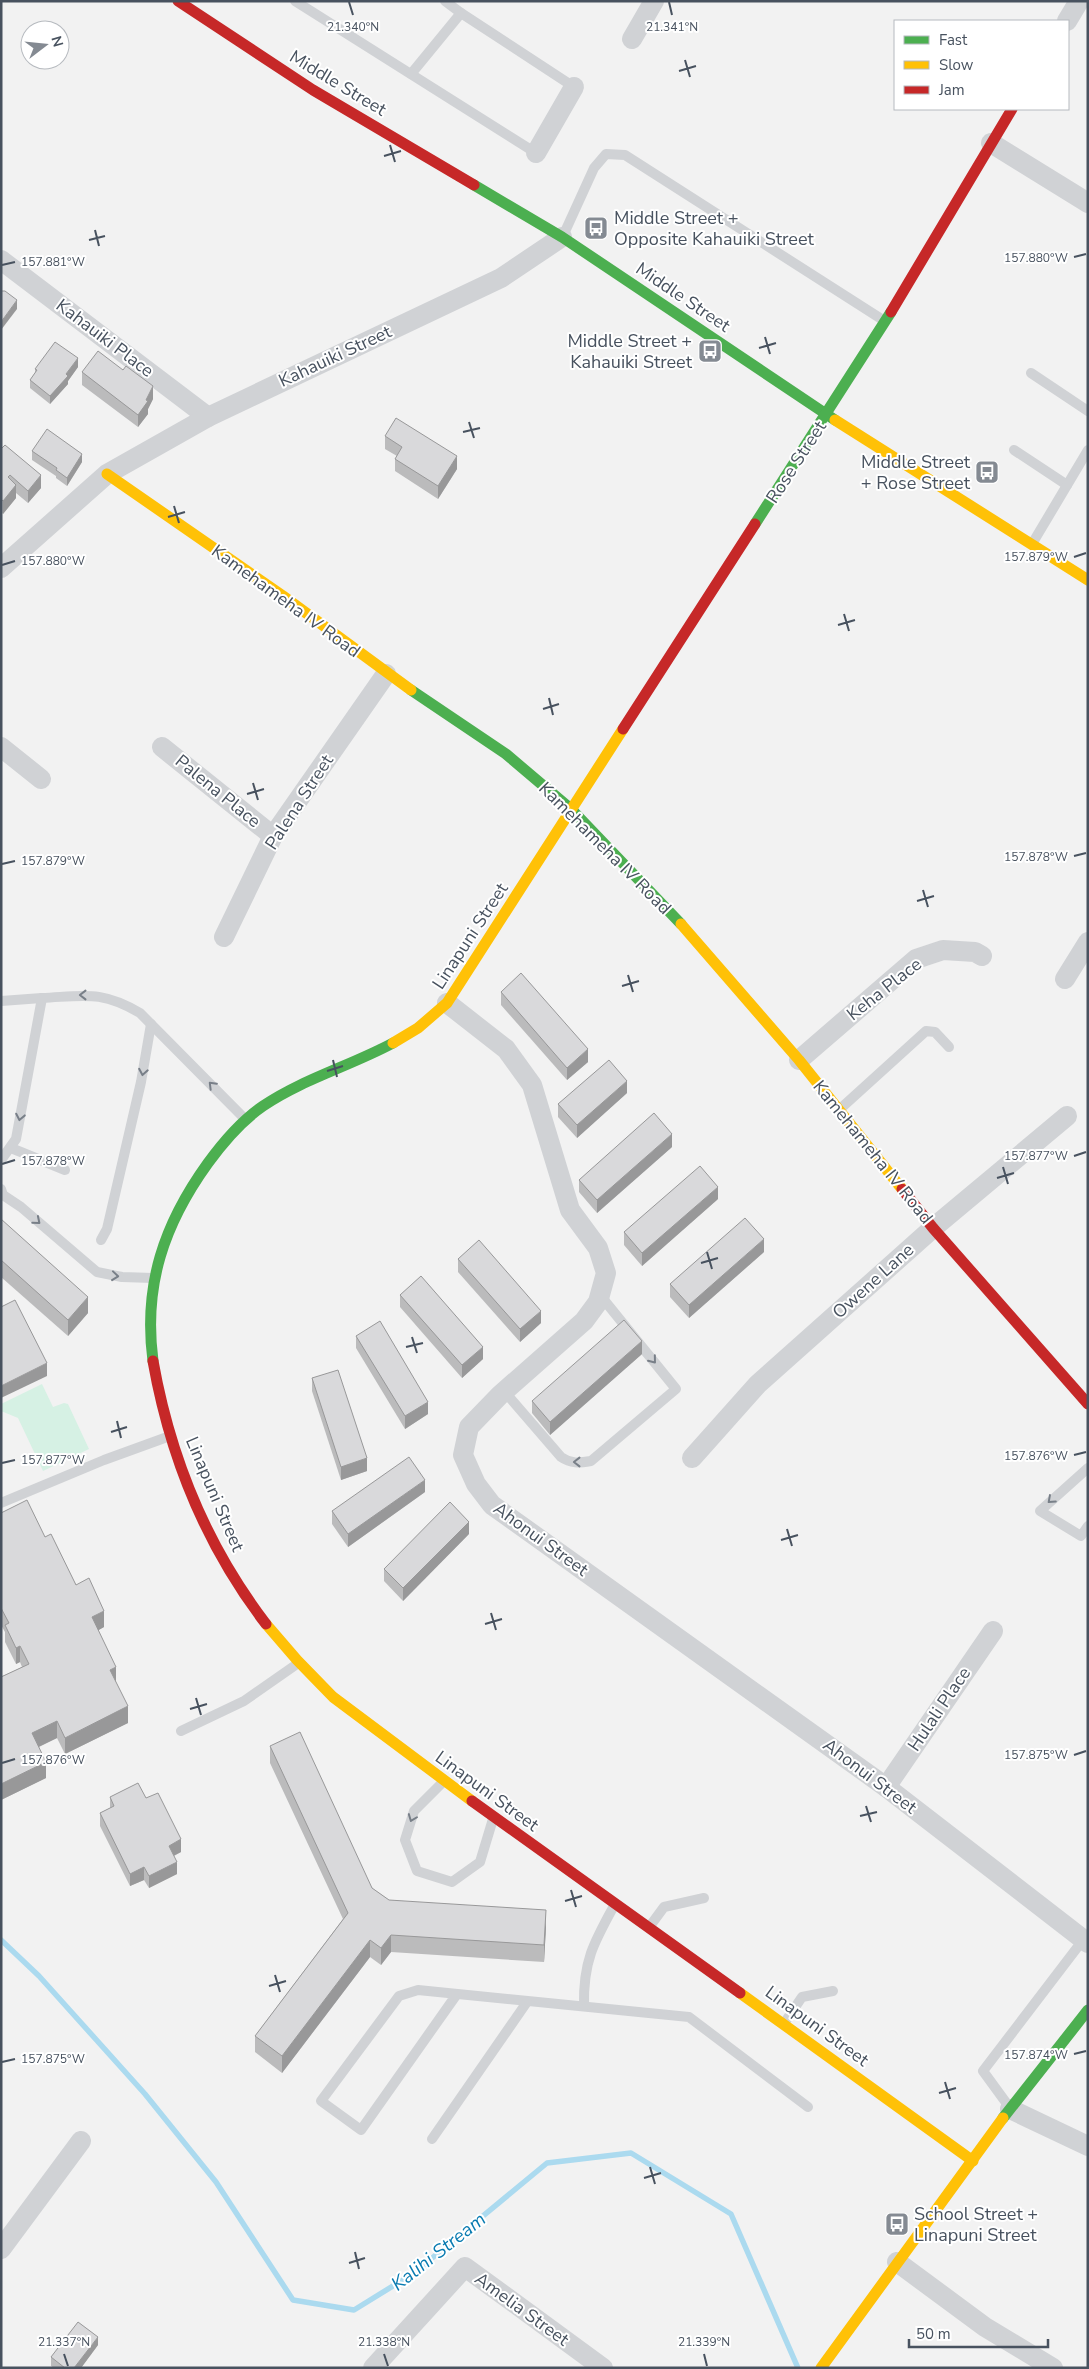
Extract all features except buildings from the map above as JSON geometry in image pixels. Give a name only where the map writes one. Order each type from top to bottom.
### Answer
[{"type":"street","name":"Middle Street","points":[[178,1],[313,90],[562,237],[826,415],[1088,580]]},
{"type":"street","points":[[632,39],[654,1]]},
{"type":"street","points":[[1068,20],[1079,1]]},
{"type":"street","points":[[536,153],[574,87]]},
{"type":"street","name":"Rose Street","points":[[572,810],[826,415],[885,321],[1011,110]]},
{"type":"street","points":[[991,143],[1088,203]]},
{"type":"street","name":"Kahauiki Street","points":[[107,474],[208,417],[501,278],[562,237]]},
{"type":"street","name":"Kahauiki Place","points":[[1,260],[208,417]]},
{"type":"street","points":[[1,568],[107,474]]},
{"type":"street","name":"Kamehameha IV Road","points":[[107,474],[283,596],[386,674],[506,754],[572,810],[681,924],[799,1060],[933,1228],[1088,1404]]},
{"type":"street","name":"Palena Street","points":[[224,937],[273,836],[386,674]]},
{"type":"street","points":[[1,747],[41,779]]},
{"type":"street","name":"Palena Place","points":[[162,747],[273,836]]},
{"type":"street","name":"Linapuni Street","points":[[572,810],[448,1003],[409,1034],[272,1100],[246,1120],[194,1183],[172,1224],[154,1278],[152,1290],[151,1340],[159,1389],[171,1436],[190,1490],[226,1565],[265,1622],[327,1691],[443,1781],[784,2023],[974,2161]]},
{"type":"street","points":[[1064,979],[1088,942]]},
{"type":"street","name":"Keha Place","points":[[799,1060],[916,959],[943,950],[975,952],[982,956]]},
{"type":"street","name":"Ahonui Street","points":[[448,1003],[506,1049],[532,1085],[570,1210],[598,1248],[606,1273],[598,1302],[584,1321],[504,1390],[469,1427],[462,1455],[476,1484],[492,1505],[886,1787],[1085,1942]]},
{"type":"street","name":"Owene Lane","points":[[692,1458],[758,1384],[933,1228],[1066,1116]]},
{"type":"street","name":"Hulali Place","points":[[886,1787],[993,1631]]},
{"type":"street","points":[[821,2368],[897,2262],[974,2161],[1010,2109],[1088,2010]]},
{"type":"street","points":[[1010,2109],[1088,2146]]},
{"type":"street","points":[[1,2249],[81,2141]]},
{"type":"street","points":[[897,2262],[985,2327],[1053,2368]]},
{"type":"street","name":"Amelia Street","points":[[373,2368],[465,2267],[603,2368]]},
{"type":"lane","points":[[295,1],[536,153]]},
{"type":"lane","points":[[445,1],[460,13],[574,87]]},
{"type":"lane","points":[[410,74],[460,13]]},
{"type":"lane","points":[[562,237],[594,168],[606,154],[625,155],[885,321]]},
{"type":"lane","points":[[1031,373],[1088,411]]},
{"type":"lane","points":[[1014,450],[1067,485]]},
{"type":"lane","points":[[1031,544],[1088,450]]},
{"type":"lane","points":[[1,1001],[68,995],[106,996],[118,1000],[140,1013],[246,1120]]},
{"type":"lane","points":[[1,1160],[16,1139],[42,998]]},
{"type":"lane","points":[[101,1240],[107,1229],[141,1082],[151,1024]]},
{"type":"lane","points":[[839,1110],[926,1031],[935,1032],[949,1047]]},
{"type":"lane","points":[[11,1148],[65,1170]]},
{"type":"lane","points":[[1,1189],[3,1195],[97,1272],[122,1277],[154,1278]]},
{"type":"lane","points":[[504,1390],[561,1457],[568,1462],[580,1463],[591,1461],[676,1389],[600,1295]]},
{"type":"lane","points":[[1,1503],[104,1460],[171,1436]]},
{"type":"lane","points":[[1088,1468],[1040,1511],[1081,1536],[1088,1526]]},
{"type":"lane","points":[[180,1732],[244,1701],[300,1662]]},
{"type":"lane","points":[[443,1781],[414,1811],[405,1840],[416,1871],[452,1882],[480,1862],[494,1818]]},
{"type":"lane","points":[[649,1927],[664,1907],[704,1898]]},
{"type":"lane","points":[[584,2006],[584,1985],[592,1946],[615,1904]]},
{"type":"lane","points":[[1010,2109],[983,2071],[1085,1942]]},
{"type":"lane","points":[[457,1994],[361,2130],[321,2101],[399,1996],[418,1990],[689,2017],[808,2107]]},
{"type":"lane","points":[[784,2023],[802,1997],[834,1990]]},
{"type":"lane","points":[[432,2139],[527,2002]]},
{"type":"green space","points":[[42,1384],[53,1407],[64,1403],[68,1404],[89,1449],[43,1471],[18,1418],[1,1411],[1,1404]]},
{"type":"waterway","name":"Kalihi Stream","points":[[1,1940],[39,1976],[145,2094],[216,2182],[293,2300],[354,2310],[414,2273],[547,2163],[631,2153],[731,2214],[798,2368]]},
{"type":"traffic: fast","points":[[474,185],[562,237],[835,420]]},
{"type":"traffic: fast","points":[[755,524],[891,312]]},
{"type":"traffic: fast","points":[[411,690],[506,754],[572,810],[681,924]]},
{"type":"traffic: fast","points":[[153,1361],[151,1307],[154,1281],[160,1256],[179,1209],[214,1155],[240,1125],[278,1096],[393,1043]]},
{"type":"traffic: fast","points":[[1003,2118],[1088,2010]]},
{"type":"traffic: slow","points":[[835,420],[1088,580]]},
{"type":"traffic: slow","points":[[107,474],[283,596],[411,690]]},
{"type":"traffic: slow","points":[[393,1043],[418,1028],[447,1003],[623,729]]},
{"type":"traffic: slow","points":[[681,924],[799,1060],[902,1189]]},
{"type":"traffic: slow","points":[[266,1624],[297,1660],[333,1697],[472,1801]]},
{"type":"traffic: slow","points":[[740,1993],[973,2161]]},
{"type":"traffic: slow","points":[[821,2368],[1003,2118]]},
{"type":"traffic: jam","points":[[178,1],[313,90],[474,185]]},
{"type":"traffic: jam","points":[[891,312],[1011,110]]},
{"type":"traffic: jam","points":[[623,729],[755,524]]},
{"type":"traffic: jam","points":[[902,1189],[933,1228],[1088,1404]]},
{"type":"traffic: jam","points":[[153,1361],[160,1397],[170,1432],[194,1500],[226,1564],[266,1624]]},
{"type":"traffic: jam","points":[[472,1801],[740,1993]]},
{"type":"place","name":"Middle Street + Opposite Kahauiki Street","points":[[596,228]]},
{"type":"place","name":"Middle Street + Kahauiki Street","points":[[710,351]]},
{"type":"place","name":"Middle Street + Rose Street","points":[[987,472]]},
{"type":"place","name":"School Street + Linapuni Street","points":[[897,2224]]}]
